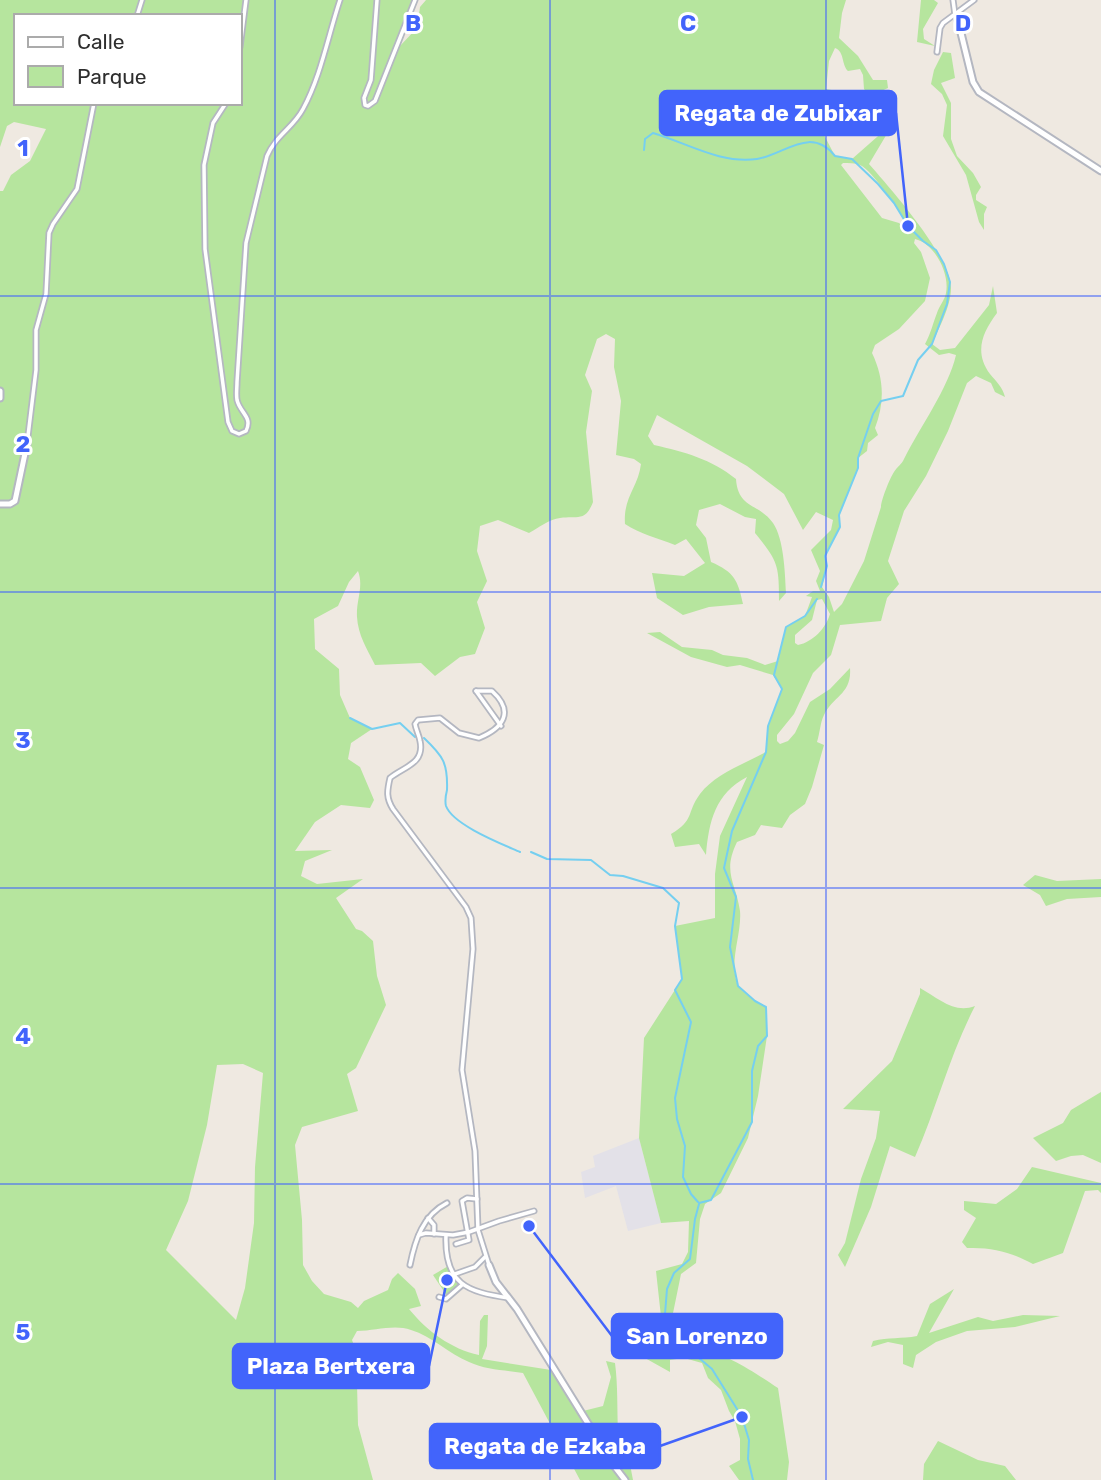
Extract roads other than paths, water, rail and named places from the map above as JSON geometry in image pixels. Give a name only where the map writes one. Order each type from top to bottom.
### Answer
[{"type":"street","points":[[242,31],[246,0]]},
{"type":"street","points":[[225,105],[213,123],[207,143],[204,165],[205,248],[228,422],[232,430],[239,434],[246,431],[249,425],[249,420],[237,401],[246,243],[267,156],[273,143],[295,121],[311,92],[340,0]]},
{"type":"street","points":[[377,0],[371,80],[364,98],[365,105],[368,106],[375,102],[415,0]]},
{"type":"street","points":[[953,0],[974,82],[984,96],[1101,171]]},
{"type":"street","points":[[937,52],[940,28],[974,0]]},
{"type":"street","points":[[0,504],[10,505],[15,501],[27,444],[36,370],[36,330],[46,294],[49,233],[78,189],[94,105]]},
{"type":"street","points":[[0,391],[0,398]]},
{"type":"street","points":[[501,726],[476,691],[492,691],[503,702],[504,719],[501,726],[479,738],[458,733],[440,718],[418,720],[415,724],[421,741],[419,756],[408,768],[390,778],[387,799],[466,907],[471,918],[473,949],[462,1070],[475,1151],[478,1230],[489,1265],[496,1282],[509,1298],[625,1480]]},
{"type":"street","points":[[456,1244],[469,1240],[462,1200],[477,1199]]},
{"type":"street","points":[[410,1265],[414,1244],[428,1218],[433,1211],[447,1203]]},
{"type":"street","points":[[419,1235],[469,1232],[534,1211]]},
{"type":"street","points":[[428,1218],[434,1226],[434,1234]]},
{"type":"street","points":[[446,1235],[450,1265],[463,1285],[476,1293],[509,1298]]},
{"type":"street","points":[[455,1274],[475,1268],[486,1256]]},
{"type":"street","points":[[439,1297],[446,1299],[463,1285]]},
{"type":"waterway","points":[[644,150],[645,139],[653,133],[717,156],[743,160],[757,159],[797,144],[816,143],[826,147],[835,156],[852,159],[894,203],[908,226],[936,250],[944,264],[950,282],[947,304],[932,344],[918,360],[903,396],[881,401],[873,414],[858,458],[858,468],[839,515],[840,527],[825,556],[827,566],[821,587]]},
{"type":"waterway","points":[[699,1203],[711,1200],[752,1122],[752,1071],[758,1046],[767,1036],[766,1007],[738,986],[730,947],[736,897],[724,868],[732,831],[766,752],[768,726],[782,689],[774,675],[786,627],[805,616],[817,599]]},
{"type":"waterway","points":[[350,718],[372,729],[400,723],[415,737]]},
{"type":"waterway","points":[[424,738],[440,755],[445,766],[446,806],[450,813],[468,827],[520,852]]},
{"type":"waterway","points":[[531,852],[547,859],[591,860],[610,875],[623,876],[663,888],[679,903],[675,926],[682,979],[675,990],[691,1022],[675,1098],[677,1119],[685,1146],[683,1177],[698,1202]]},
{"type":"waterway","points":[[683,1343],[667,1327],[667,1289],[674,1273],[690,1259],[699,1204]]},
{"type":"waterway","points":[[699,1358],[712,1369],[742,1417],[749,1440],[748,1459],[753,1480]]},
{"type":"place","name":"Regata de Zubixar","points":[[908,226]]},
{"type":"place","name":"San Lorenzo","points":[[529,1226]]},
{"type":"place","name":"Plaza Bertxera","points":[[447,1280]]},
{"type":"place","name":"Regata de Ezkaba","points":[[742,1417]]}]
